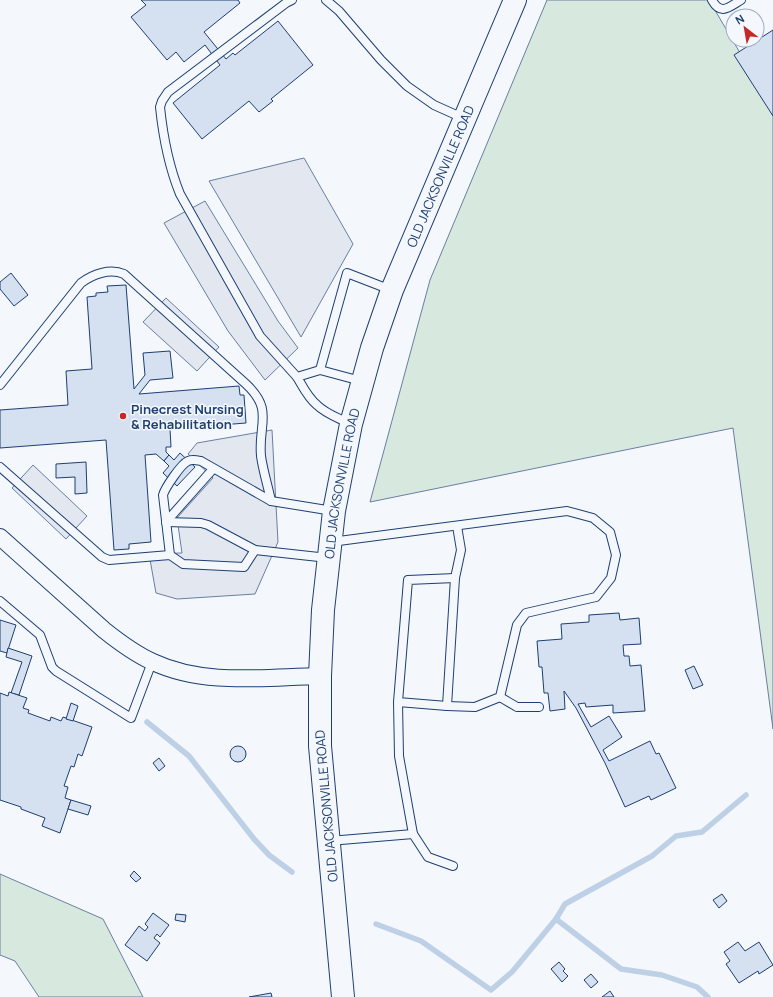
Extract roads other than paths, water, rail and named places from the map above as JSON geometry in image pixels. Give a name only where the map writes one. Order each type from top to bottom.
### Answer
[{"type":"main road","name":"OLD JACKSONVILLE ROAD","points":[[343,997],[320,746],[320,676],[323,610],[334,511],[351,424],[362,381],[392,290],[515,0]]},
{"type":"street","points":[[0,537],[104,630],[120,643],[152,662],[182,672],[210,677],[320,676]]},
{"type":"lane","points":[[292,0],[168,92],[162,100],[160,107],[172,168],[180,194],[260,336],[297,377],[309,397],[316,405],[351,424]]},
{"type":"lane","points":[[326,0],[339,10],[380,60],[407,86],[434,105],[465,119]]},
{"type":"lane","points":[[712,0],[717,7],[721,9],[726,9],[741,0]]},
{"type":"lane","points":[[0,385],[81,283],[105,272],[113,271],[124,274],[246,384],[258,397],[263,410],[261,455],[271,501]]},
{"type":"lane","points":[[320,370],[347,273],[392,290]]},
{"type":"lane","points":[[297,377],[320,370],[362,381]]},
{"type":"lane","points":[[170,555],[163,495],[164,490],[185,462],[194,460],[201,461],[271,501],[334,511]]},
{"type":"lane","points":[[0,467],[102,557],[109,560],[170,555],[183,564],[244,567],[255,550]]},
{"type":"lane","points":[[166,522],[213,468]]},
{"type":"lane","points":[[166,522],[201,523],[208,525],[255,550],[329,550],[457,526],[567,511],[593,518],[610,532],[616,555],[612,578],[596,597],[526,613],[517,625],[500,697]]},
{"type":"lane","points":[[448,706],[455,578],[461,550],[457,526]]},
{"type":"lane","points":[[453,866],[428,857],[413,834],[399,756],[398,702],[408,580],[455,578]]},
{"type":"lane","points":[[0,601],[40,635],[52,667],[56,671],[131,718],[152,662]]},
{"type":"lane","points":[[398,702],[475,707],[500,697]]},
{"type":"lane","points":[[500,697],[516,707],[539,707]]},
{"type":"lane","points":[[328,841],[413,834]]},
{"type":"waterway","points":[[147,722],[189,756],[254,839],[269,855],[292,872]]},
{"type":"waterway","points":[[556,919],[565,904],[652,856],[676,836],[702,832],[746,795]]},
{"type":"waterway","points":[[376,924],[421,941],[491,990],[512,972],[556,919],[621,969],[662,975],[697,987],[708,997]]},
{"type":"place","name":"Pinecrest Nursing & Rehabilitation","points":[[123,416]]}]
